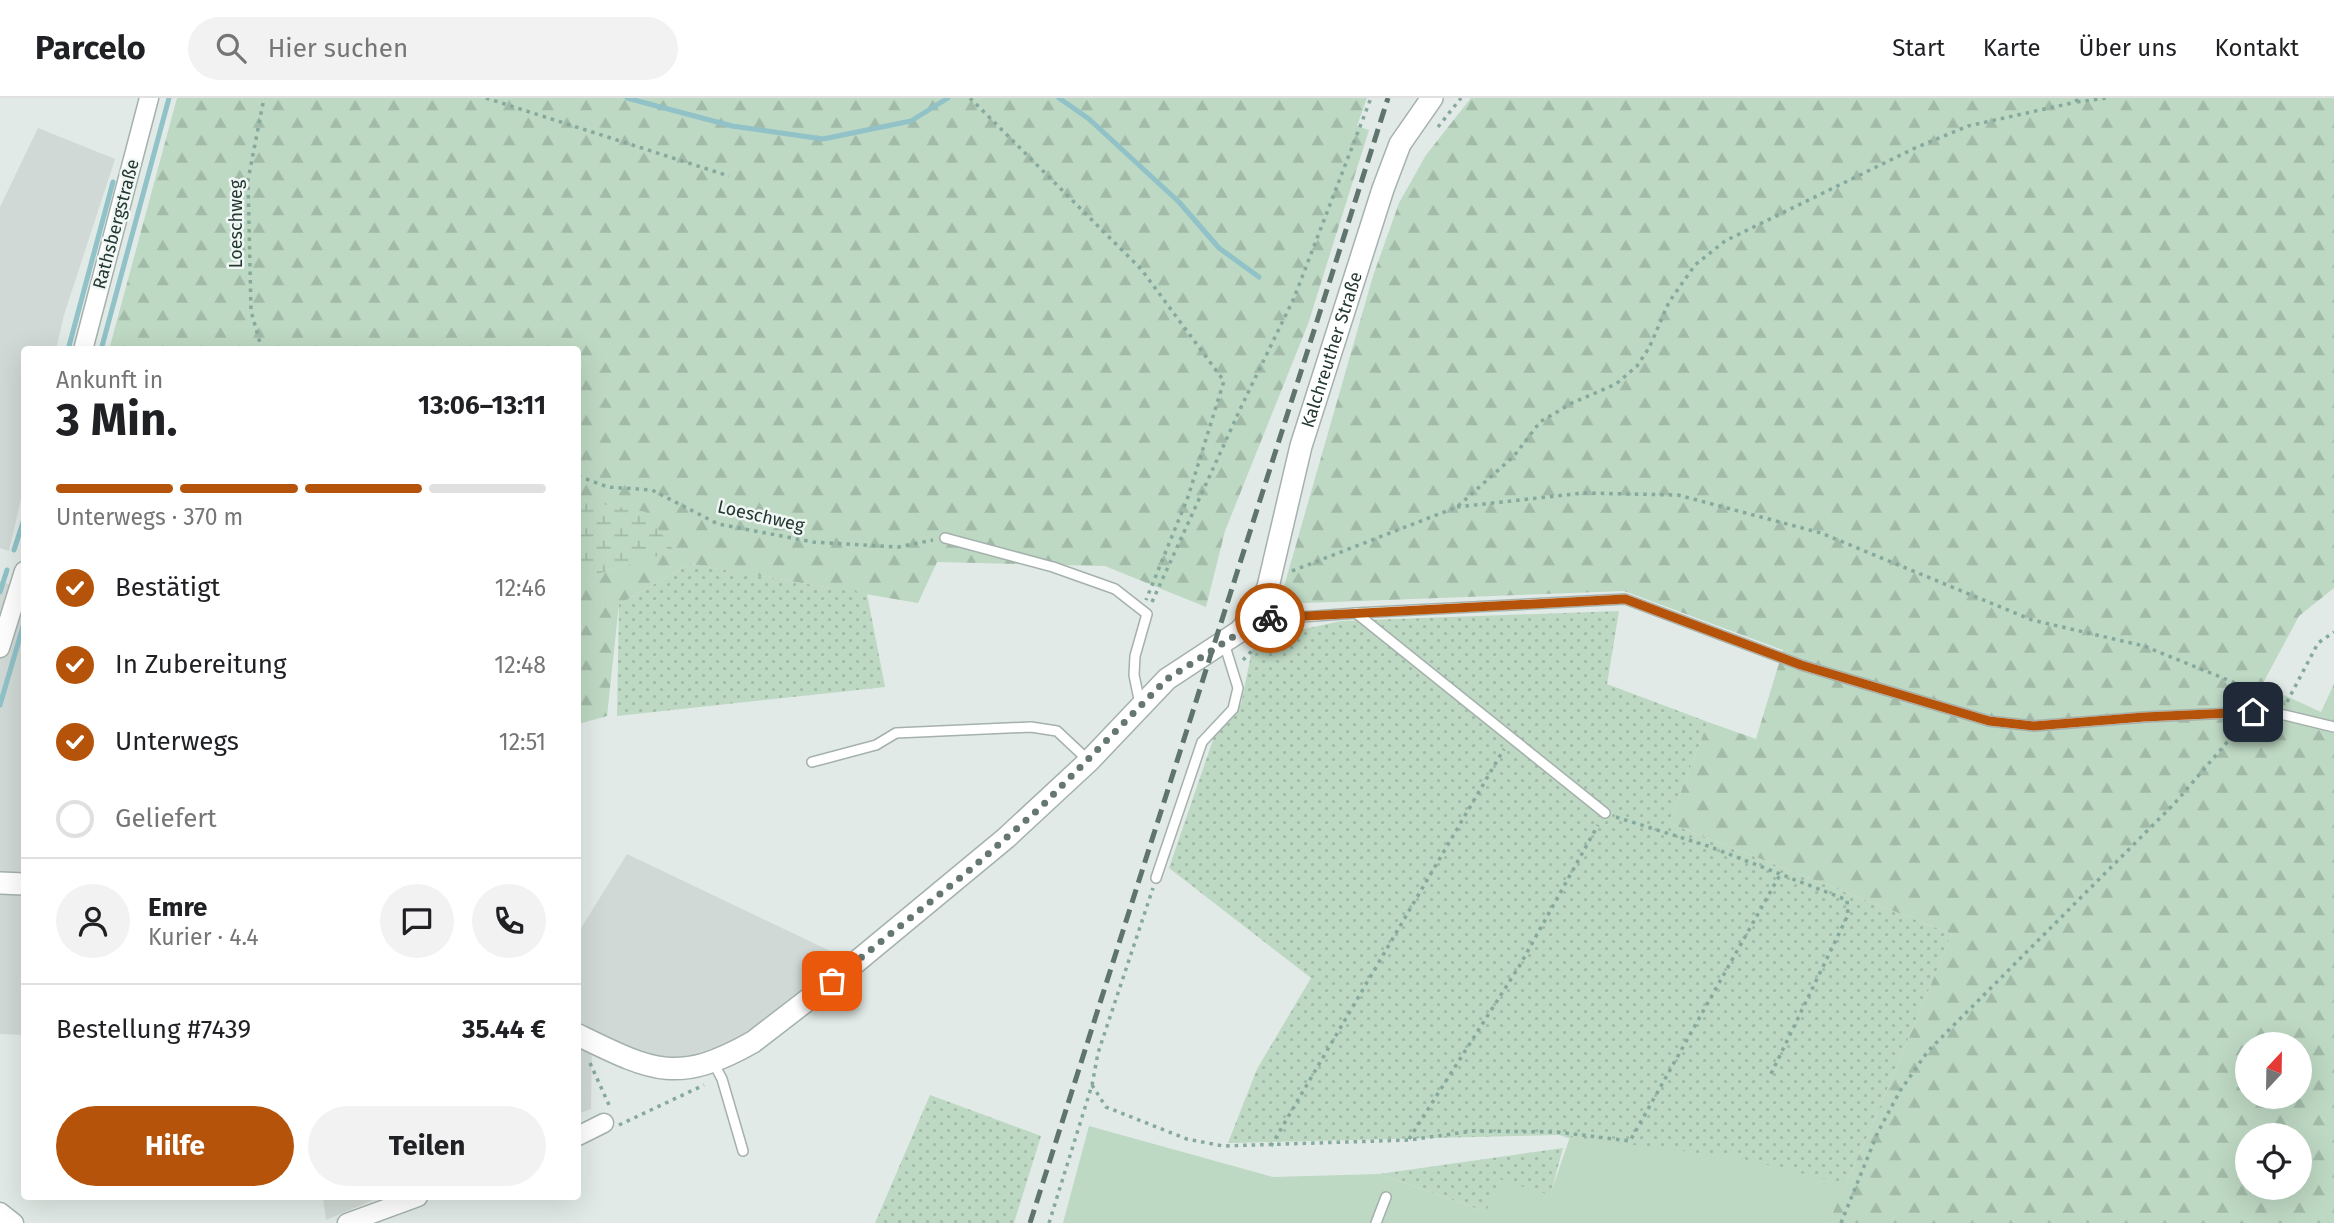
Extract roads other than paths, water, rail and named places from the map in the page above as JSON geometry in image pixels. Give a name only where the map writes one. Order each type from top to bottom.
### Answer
[{"type":"street","name":"Rathsbergstraße","points":[[84,346],[149,98]]},
{"type":"street","name":"Kalchreuther Straße","points":[[584,1038],[637,1063],[662,1069],[684,1070],[713,1062],[753,1041],[971,869],[1089,761],[1141,705],[1178,671],[1265,616],[1268,587],[1291,484],[1382,189],[1400,144],[1432,98]]},
{"type":"street","points":[[0,648],[21,581]]},
{"type":"street","points":[[0,883],[21,884]]},
{"type":"street","points":[[581,1135],[611,1124]]},
{"type":"street","points":[[347,1223],[410,1200]]},
{"type":"street","points":[[0,1212],[14,1223]]},
{"type":"lane","points":[[945,538],[1053,567],[1115,589],[1145,612],[1135,656],[1134,675],[1141,705]]},
{"type":"lane","points":[[1265,616],[1625,599],[1801,665],[1989,721],[2034,726],[2253,712],[2280,714],[2334,727]]},
{"type":"lane","points":[[1356,612],[1605,813]]},
{"type":"lane","points":[[1156,878],[1202,742],[1233,709],[1238,688],[1224,643]]},
{"type":"lane","points":[[812,762],[876,745],[896,733],[1031,727],[1057,731],[1089,761]]},
{"type":"lane","points":[[713,1062],[722,1079],[743,1150]]},
{"type":"lane","points":[[1376,1223],[1386,1197]]},
{"type":"waterway","points":[[102,346],[169,98]]},
{"type":"waterway","points":[[627,98],[732,126],[823,139],[911,121],[948,98]]},
{"type":"waterway","points":[[1059,98],[1089,119],[1179,202],[1219,248],[1259,277]]},
{"type":"waterway","points":[[69,346],[113,182]]},
{"type":"waterway","points":[[14,550],[21,528]]},
{"type":"waterway","points":[[0,592],[7,570]]},
{"type":"waterway","points":[[0,705],[21,633]]},
{"type":"railway","points":[[1030,1223],[1388,98]]}]
